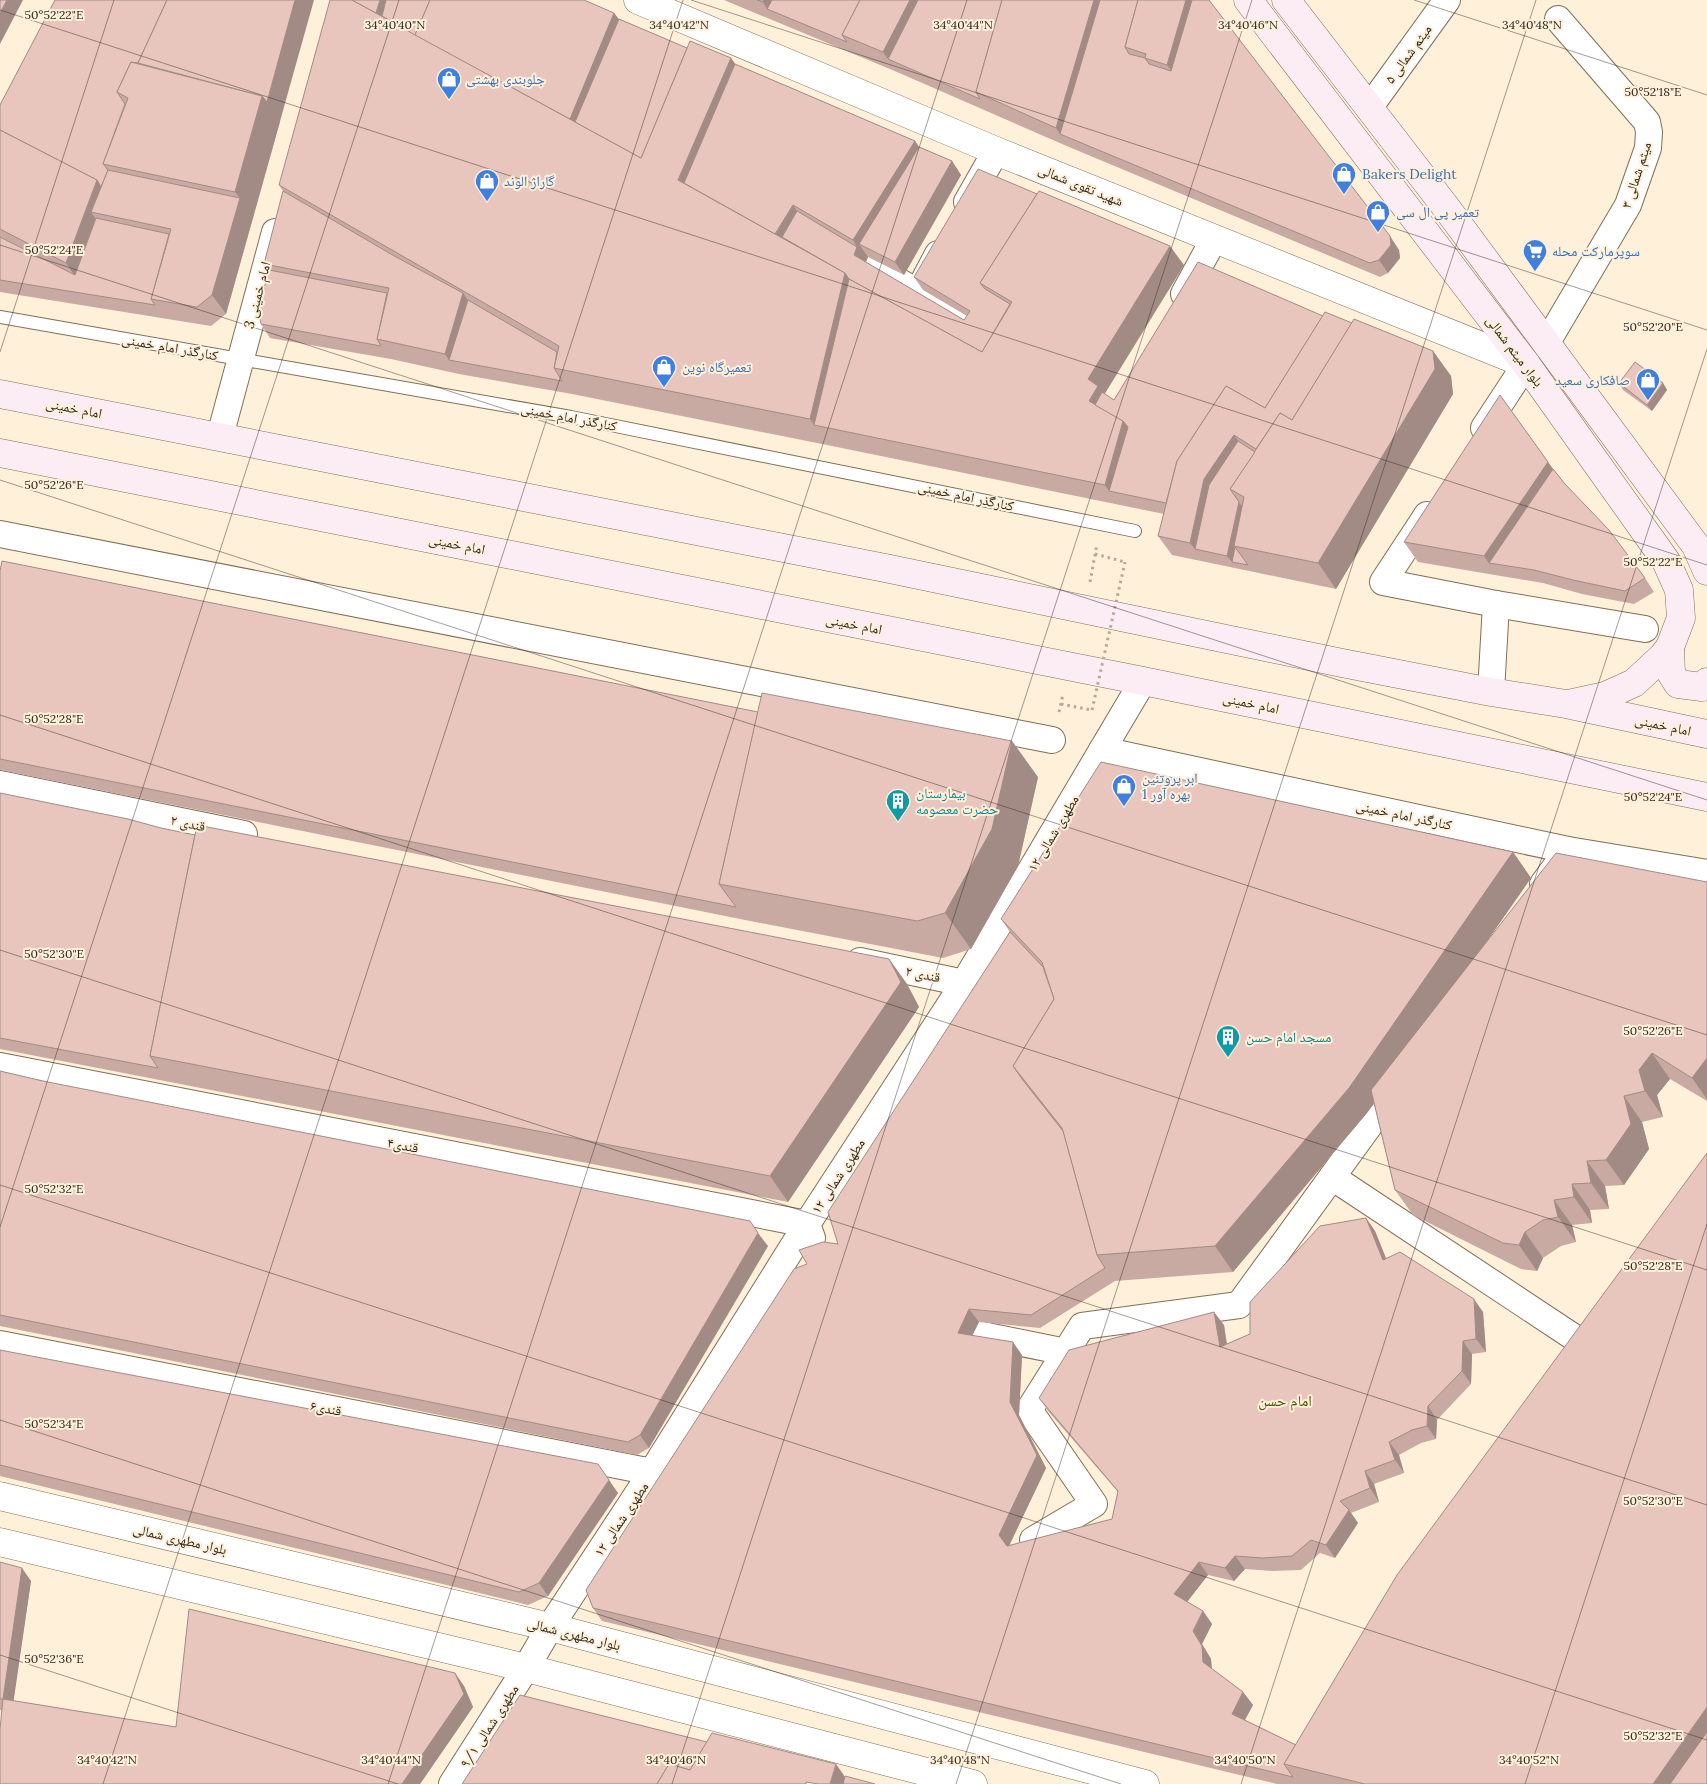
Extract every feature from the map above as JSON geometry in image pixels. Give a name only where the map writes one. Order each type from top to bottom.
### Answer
[{"type":"main road","name":"بلوار میثم شمالی","points":[[1248,0],[1526,364],[1666,561],[1680,590],[1681,618],[1670,647],[1663,656],[1634,683],[1605,696],[1566,704]]},
{"type":"main road","name":"بلوار میثم شمالی","points":[[1286,0],[1445,206],[1696,546],[1706,563]]},
{"type":"main road","name":"امام خمینی","points":[[0,394],[885,568],[1342,664],[1566,704],[1707,734]]},
{"type":"main road","name":"امام خمینی","points":[[0,453],[1143,681],[1707,797]]},
{"type":"main road","points":[[1670,647],[1672,673],[1678,684],[1702,687],[1707,682]]},
{"type":"street","name":"شهید تقوی شمالی","points":[[638,0],[996,151],[1526,364]]},
{"type":"street","name":"میثم شمالی ۵","points":[[1369,108],[1447,0]]},
{"type":"street","name":"میثم شمالی ۳","points":[[1546,344],[1628,205],[1648,148],[1649,132],[1647,122],[1558,19]]},
{"type":"street","points":[[918,292],[996,151]]},
{"type":"street","name":"امام خمینی 3","points":[[220,436],[281,210]]},
{"type":"street","points":[[1172,315],[1214,239]]},
{"type":"street","points":[[869,264],[973,325]]},
{"type":"street","points":[[1473,445],[1526,364]]},
{"type":"street","points":[[1441,493],[1383,582],[1496,604],[1645,629]]},
{"type":"street","points":[[0,534],[1052,740]]},
{"type":"street","points":[[1491,692],[1496,604]]},
{"type":"street","name":"مطهری شمالی ۱۲","points":[[526,1668],[550,1627],[652,1472],[807,1224],[964,983],[1143,681]]},
{"type":"street","name":"کنارگذر امام خمینی","points":[[1102,750],[1568,850],[1707,873]]},
{"type":"street","name":"قندی ۲","points":[[0,784],[263,838]]},
{"type":"street","points":[[1528,906],[1568,850]]},
{"type":"street","name":"قندی ۲","points":[[838,957],[964,983]]},
{"type":"street","name":"قندی۴","points":[[0,1066],[807,1224]]},
{"type":"street","points":[[1033,1540],[1094,1504],[1029,1410],[1082,1326],[1239,1305],[1412,1066]]},
{"type":"street","points":[[1332,1177],[1581,1342]]},
{"type":"street","points":[[807,1224],[819,1258]]},
{"type":"street","points":[[913,1321],[1066,1352]]},
{"type":"street","name":"قندی۶","points":[[0,1344],[652,1472]]},
{"type":"street","name":"بلوار مطهری شمالی","points":[[0,1496],[550,1627],[1145,1784]]},
{"type":"street","points":[[0,1542],[526,1668],[973,1784]]},
{"type":"street","name":"مطهری شمالی ۹/۱","points":[[452,1784],[526,1668]]},
{"type":"lane","name":"کنارگذر امام خمینی","points":[[0,317],[572,416],[1135,531]]},
{"type":"path","points":[[1085,610],[1101,524]]},
{"type":"path","points":[[1061,704],[1092,710],[1125,562],[1095,554]]},
{"type":"building","points":[[0,0],[7,0],[0,13]]},
{"type":"building","points":[[55,0],[167,0],[138,63],[131,62],[117,92],[125,104],[103,164],[108,170],[101,187],[97,180],[0,130],[0,105]]},
{"type":"building","points":[[167,0],[295,0],[267,102],[262,96],[138,63]]},
{"type":"building","points":[[330,0],[352,0],[641,158],[690,41],[731,58],[678,180],[845,273],[810,419],[554,368],[559,346],[279,185]]},
{"type":"building","points":[[352,0],[380,0],[376,13]]},
{"type":"building","points":[[386,0],[430,0],[415,35],[382,16]]},
{"type":"building","points":[[430,0],[584,0],[614,13],[570,119],[415,35]]},
{"type":"building","points":[[772,0],[860,0],[842,35],[847,42],[767,9]]},
{"type":"building","points":[[860,0],[910,0],[883,52],[842,35]]},
{"type":"building","points":[[918,0],[1002,0],[976,92],[980,99],[888,59]]},
{"type":"building","points":[[1002,0],[1094,0],[1056,128],[976,92]]},
{"type":"building","points":[[1100,0],[1138,0],[1125,47],[1129,54],[1145,58],[1149,64],[1171,71],[1192,0],[1209,0],[1390,236],[1391,245],[1379,260],[1370,263],[1060,134]]},
{"type":"building","points":[[1138,0],[1186,0],[1167,65],[1145,58],[1146,54],[1125,47]]},
{"type":"building","points":[[619,19],[687,48],[641,158],[575,122]]},
{"type":"building","points":[[131,62],[262,96],[235,192],[103,164],[128,98],[117,92]]},
{"type":"building","points":[[735,64],[915,141],[853,240],[793,205],[775,234],[684,183]]},
{"type":"building","points":[[0,130],[97,180],[66,263],[0,229]]},
{"type":"building","points":[[919,147],[952,161],[895,262],[859,244]]},
{"type":"building","points":[[978,169],[1037,194],[980,283],[985,289],[1010,304],[982,352],[849,279],[845,273],[782,237],[797,211],[857,247],[854,255],[964,320],[970,311],[914,277]]},
{"type":"building","points":[[108,170],[240,198],[212,295],[197,307],[151,299],[171,229],[91,212]]},
{"type":"building","points":[[283,191],[396,257],[463,293],[445,354],[377,339],[389,288],[264,264]]},
{"type":"building","points":[[1039,191],[1170,246],[1088,379],[1098,386],[1089,401],[1123,421],[1105,485],[814,425],[849,279],[982,352],[1012,302],[980,283]]},
{"type":"building","points":[[96,218],[169,234],[151,299],[155,305],[0,280],[0,237],[75,275]]},
{"type":"building","points":[[1198,262],[1323,316],[1265,408],[1226,386],[1177,461],[1166,503],[1109,491],[1128,427],[1123,421],[1095,405],[1102,392],[1114,400]]},
{"type":"building","points":[[269,270],[387,293],[377,339],[381,346],[261,324],[258,310]]},
{"type":"building","points":[[468,300],[557,352],[554,368],[562,381],[449,360]]},
{"type":"building","points":[[1325,312],[1352,323],[1292,420],[1280,413],[1256,449],[1234,435],[1204,479],[1190,543],[1158,536],[1177,461],[1226,386],[1265,408]]},
{"type":"building","points":[[1354,319],[1433,351],[1435,369],[1318,563],[1234,546],[1244,497],[1230,489],[1280,413],[1292,420]]},
{"type":"building","name":"صافکاری سعید","points":[[1635,362],[1663,383],[1647,405],[1619,383]]},
{"type":"building","points":[[1500,395],[1548,462],[1484,556],[1404,542]]},
{"type":"building","points":[[1238,441],[1255,452],[1230,489],[1239,502],[1227,556],[1195,549],[1209,485]]},
{"type":"building","points":[[1553,469],[1609,530],[1645,578],[1625,591],[1534,570],[1489,563]]},
{"type":"building","points":[[1235,547],[1248,565],[1232,562]]},
{"type":"building","points":[[2,561],[758,712],[719,884],[736,907],[0,759],[0,571]]},
{"type":"building","name":"بیمارستان حضرت معصومه","points":[[762,693],[1012,741],[992,829],[945,913],[917,921],[719,884]]},
{"type":"building","name":"مسجد امام حسن","points":[[1101,762],[1513,852],[1349,1088],[1215,1246],[1097,1255],[1062,1128],[1013,1066],[1054,999],[1042,962],[1001,919]]},
{"type":"building","points":[[0,793],[128,819],[195,835],[150,1056],[158,1068],[0,1038]]},
{"type":"building","points":[[197,825],[889,959],[901,982],[770,1176],[150,1056]]},
{"type":"building","points":[[1556,853],[1707,882],[1707,1058],[1692,1078],[1652,1053],[1639,1070],[1645,1091],[1624,1096],[1631,1124],[1606,1160],[1587,1161],[1591,1183],[1572,1184],[1574,1197],[1554,1200],[1558,1217],[1543,1220],[1525,1232],[1519,1245],[1503,1243],[1395,1190],[1371,1090]]},
{"type":"building","points":[[1010,932],[1043,967],[1054,999],[1013,1066],[1063,1131],[1097,1255],[1105,1268],[1031,1315],[969,1309],[958,1333],[1013,1342],[1010,1402],[1037,1455],[999,1535],[1007,1546],[1112,1519],[1118,1491],[1039,1398],[1069,1350],[1214,1312],[1220,1347],[1250,1334],[1250,1302],[1320,1226],[1366,1218],[1383,1260],[1400,1252],[1474,1299],[1476,1339],[1463,1341],[1462,1371],[1428,1406],[1427,1426],[1412,1430],[1389,1442],[1395,1460],[1365,1471],[1370,1488],[1340,1501],[1349,1510],[1326,1545],[1311,1540],[1292,1556],[1263,1558],[1235,1556],[1225,1568],[1199,1562],[1174,1594],[1203,1611],[1193,1631],[1202,1646],[1203,1662],[1243,1692],[1232,1714],[1296,1745],[1284,1764],[1293,1777],[593,1608],[586,1590],[794,1269],[807,1264],[799,1250],[823,1242],[838,1244],[828,1212]]},
{"type":"building","points":[[0,1071],[750,1221],[758,1233],[640,1435],[628,1442],[0,1315]]},
{"type":"building","points":[[1707,1153],[1707,1707],[1653,1784],[1365,1784],[1284,1764],[1397,1575]]},
{"type":"building","points":[[0,1350],[598,1464],[609,1480],[539,1583],[519,1592],[0,1465]]},
{"type":"building","points":[[0,1562],[22,1568],[3,1699],[0,1699]]},
{"type":"building","points":[[189,1609],[455,1673],[464,1694],[402,1784],[0,1784],[0,1729],[3,1699],[176,1727]]},
{"type":"building","points":[[520,1695],[707,1742],[690,1770],[669,1764],[657,1784],[462,1784]]},
{"type":"building","points":[[1707,1732],[1707,1784],[1670,1784]]},
{"type":"building","points":[[712,1733],[836,1764],[830,1784],[806,1782],[806,1784],[657,1784],[669,1764],[690,1770]]},
{"type":"building","points":[[845,1776],[875,1784],[843,1784]]},
{"type":"place","name":"جلوبندی بهشتی","points":[[449,100]]},
{"type":"place","name":"Bakers Delight","points":[[1344,195]]},
{"type":"place","name":"گاراژ الوند","points":[[487,202]]},
{"type":"place","name":"تعمیر پی ال سی","points":[[1378,233]]},
{"type":"place","name":"سوپرمارکت محله","points":[[1535,272]]},
{"type":"place","name":"تعمیرگاه نوین","points":[[664,388]]},
{"type":"place","name":"صافکاری سعید","points":[[1648,401]]},
{"type":"place","name":"ابر پروتئین بهره آور 1","points":[[1124,807]]},
{"type":"place","name":"بیمارستان حضرت معصومه","points":[[898,822]]},
{"type":"place","name":"مسجد امام حسن","points":[[1228,1058]]},
{"type":"district","name":"امام حسن","points":[[1285,1401]]}]
